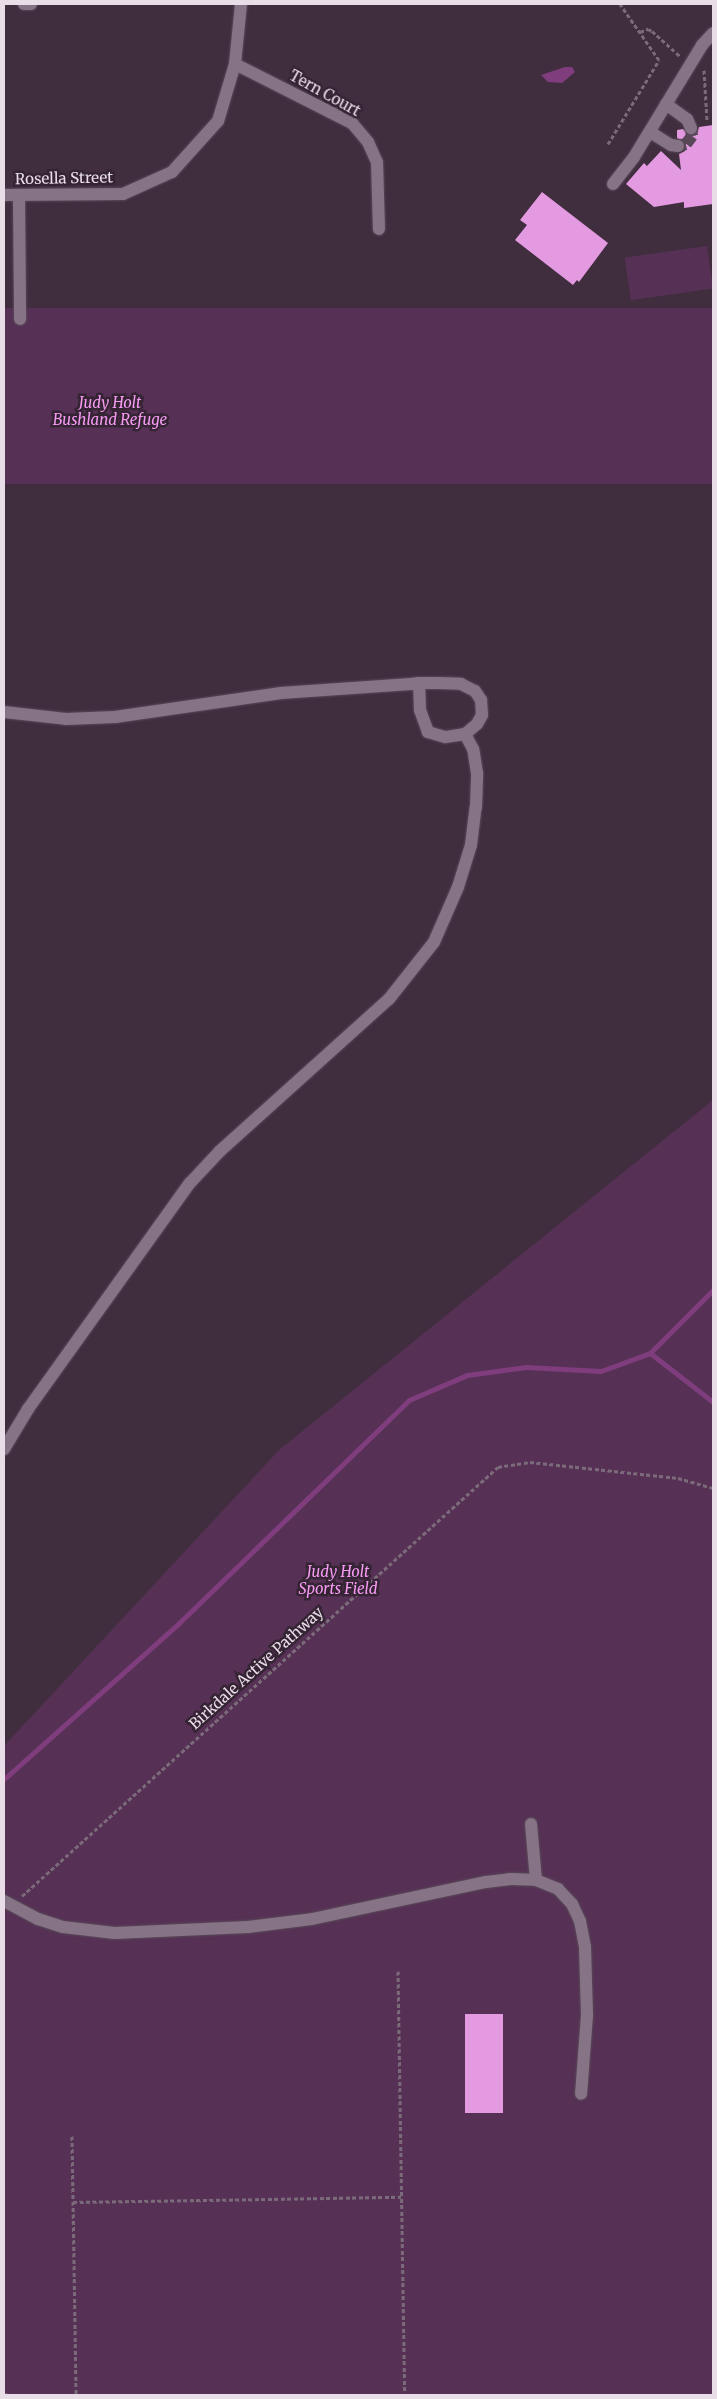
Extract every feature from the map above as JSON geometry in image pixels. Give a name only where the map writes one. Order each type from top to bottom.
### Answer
[{"type":"street","points":[[24,4],[31,4]]},
{"type":"street","name":"Rosella Street","points":[[4,195],[123,194],[172,172],[218,121],[235,64],[242,4]]},
{"type":"street","points":[[612,184],[650,132],[666,104],[697,63],[713,33]]},
{"type":"street","name":"Tern Court","points":[[235,64],[352,123],[368,142],[377,162],[379,230]]},
{"type":"street","points":[[666,104],[687,119],[691,128]]},
{"type":"street","points":[[650,132],[671,145],[678,146]]},
{"type":"street","points":[[19,195],[20,319]]},
{"type":"street","points":[[4,712],[66,719],[115,717],[281,692],[419,684],[461,684],[475,691],[481,700],[482,715],[477,724],[465,734],[445,737],[428,732],[420,710],[419,684]]},
{"type":"street","points":[[4,1449],[28,1409],[190,1184],[220,1151],[389,999],[434,942],[458,887],[471,845],[476,807],[477,773],[472,749],[465,734]]},
{"type":"street","points":[[531,1824],[536,1880]]},
{"type":"street","points":[[8,1903],[38,1919],[63,1927],[115,1933],[248,1927],[302,1920],[510,1878],[536,1880],[558,1889],[572,1904],[580,1920],[585,1947],[587,2015],[581,2094]]},
{"type":"path","points":[[608,144],[659,60],[620,4]]},
{"type":"path","points":[[640,32],[648,29],[652,31],[697,63],[707,120]]},
{"type":"path","name":"Birkdale Active Pathway","points":[[8,1903],[498,1467],[530,1462],[678,1478],[713,1488]]},
{"type":"path","points":[[398,1972],[404,2395]]},
{"type":"path","points":[[72,2136],[76,2395]]},
{"type":"path","points":[[73,2202],[401,2197]]},
{"type":"path","points":[[4,2394],[10,2395]]},
{"type":"green space","points":[[707,246],[713,289],[631,300],[625,258]]},
{"type":"green space","name":"Judy Holt Bushland Refuge","points":[[4,308],[713,308],[713,484],[4,484]]},
{"type":"green space","name":"Judy Holt Sports Field","points":[[713,1100],[713,2395],[4,2395],[4,1746],[279,1450]]},
{"type":"shaded area","points":[[565,67],[572,67],[575,72],[562,83],[548,82],[541,75]]},
{"type":"building","points":[[713,125],[713,204],[684,208],[684,202],[654,207],[626,184],[644,163],[647,166],[661,151],[681,170],[679,154],[685,151],[686,143],[677,138],[677,130],[683,129],[691,136],[697,133],[699,127]]},
{"type":"building","points":[[542,192],[608,243],[579,282],[577,280],[573,285],[515,240],[527,225],[520,220]]},
{"type":"building","points":[[465,2014],[503,2014],[503,2113],[465,2113]]},
{"type":"waterway","points":[[4,1779],[179,1623],[409,1400],[467,1375],[526,1367],[601,1371],[650,1353],[713,1290]]},
{"type":"waterway","points":[[650,1353],[713,1402]]},
{"type":"tunnel","points":[[678,146],[686,144],[692,136],[691,128]]}]
